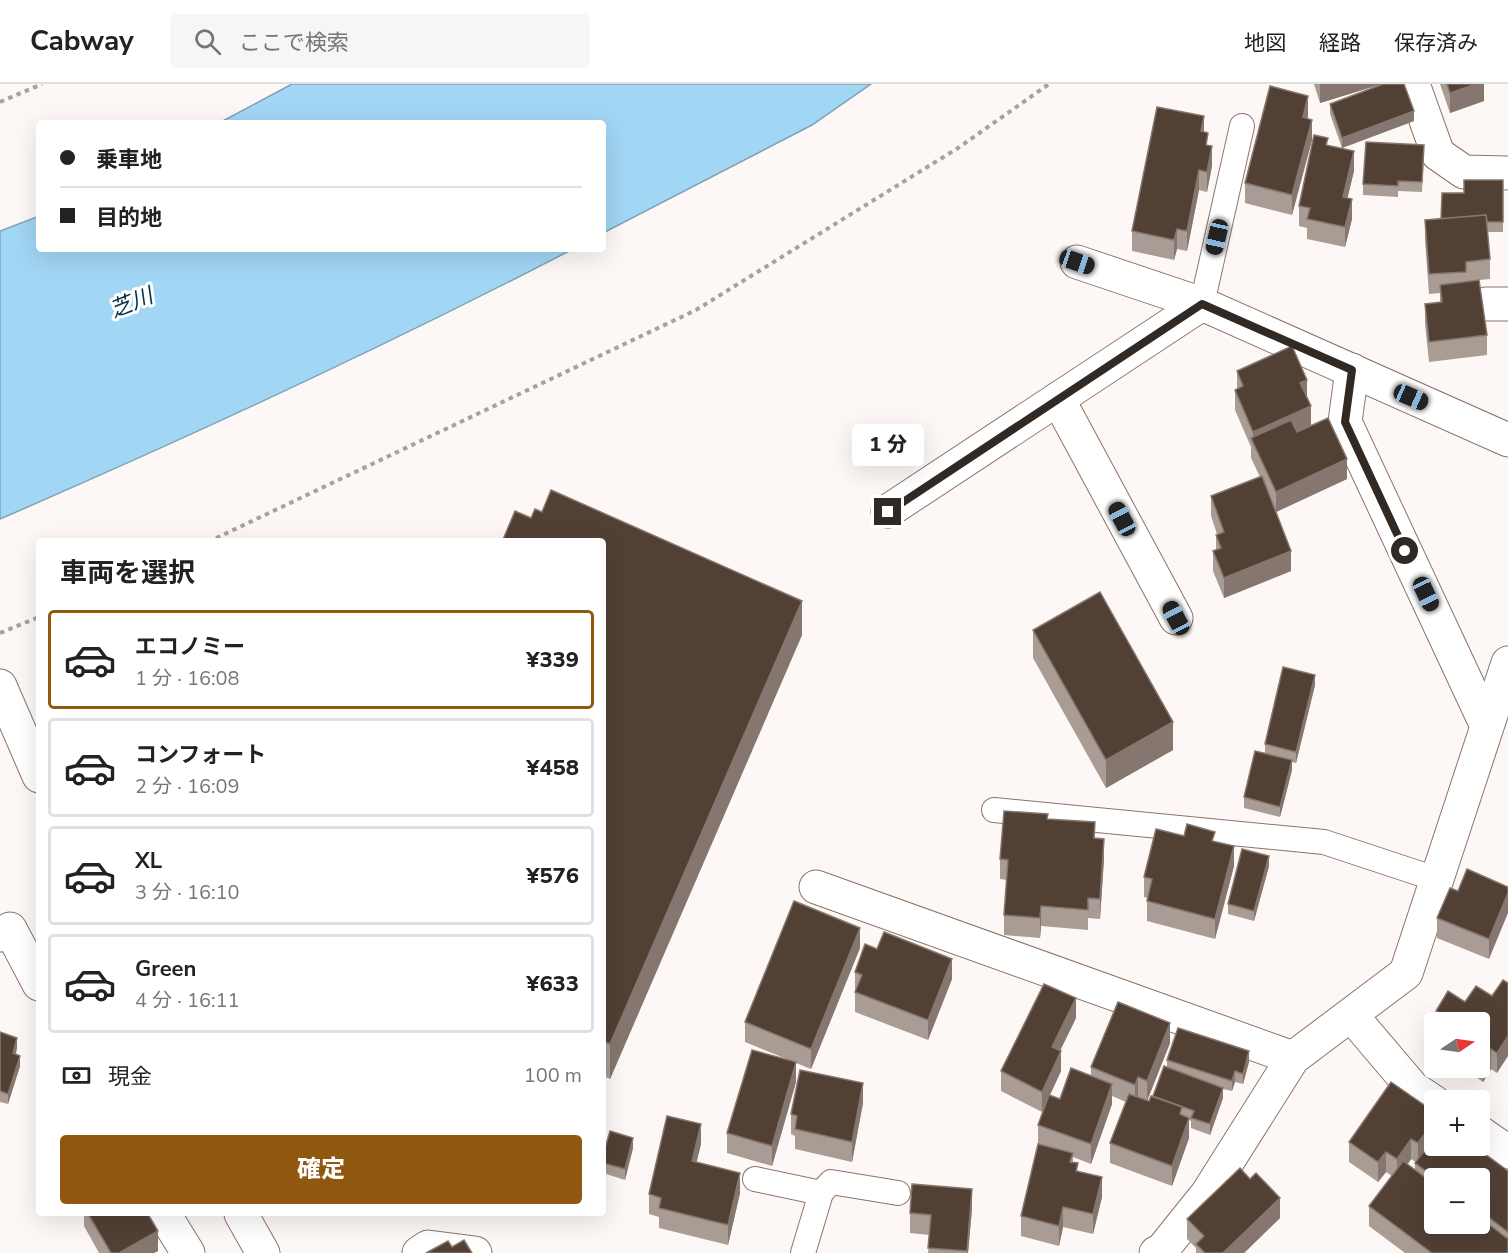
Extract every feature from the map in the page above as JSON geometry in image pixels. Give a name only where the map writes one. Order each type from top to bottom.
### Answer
[{"type":"street","points":[[1413,84],[1438,154],[1464,172],[1508,173]]},
{"type":"street","points":[[1077,262],[1202,304],[1508,440]]},
{"type":"street","points":[[888,512],[1202,304]]},
{"type":"street","points":[[1352,370],[1345,422],[1486,724]]},
{"type":"street","points":[[1058,399],[1176,618]]},
{"type":"street","points":[[1161,1252],[1207,1194],[1293,1058],[1406,973],[1486,724],[1508,663]]},
{"type":"street","points":[[0,686],[34,766]]},
{"type":"street","points":[[816,887],[1293,1058]]},
{"type":"street","points":[[5,932],[36,979]]},
{"type":"street","points":[[1351,1015],[1413,1088],[1424,1095]]},
{"type":"street","points":[[1490,1140],[1508,1152]]},
{"type":"street","points":[[165,1216],[188,1253]]},
{"type":"street","points":[[242,1216],[262,1253]]},
{"type":"street","points":[[418,1253],[428,1247],[475,1253]]},
{"type":"lane","points":[[1202,304],[1242,126]]},
{"type":"lane","points":[[994,810],[1324,842],[1436,879]]},
{"type":"lane","points":[[755,1179],[822,1193]]},
{"type":"lane","points":[[803,1253],[822,1193],[831,1182],[898,1193]]},
{"type":"path","points":[[0,102],[42,84]]},
{"type":"path","points":[[216,538],[696,309],[958,148],[1048,84]]},
{"type":"path","points":[[0,633],[36,618]]},
{"type":"water","points":[[292,84],[871,84],[812,125],[606,231],[606,120],[225,120]]},
{"type":"water","name":"芝川","points":[[36,217],[36,252],[567,252],[289,389],[0,519],[0,231]]},
{"type":"building","points":[[1383,84],[1404,84],[1414,111],[1342,138],[1330,104]]},
{"type":"building","points":[[1447,84],[1476,84],[1450,93]]},
{"type":"building","points":[[1270,86],[1308,96],[1303,117],[1312,120],[1292,195],[1245,183]]},
{"type":"building","points":[[1157,107],[1204,116],[1201,131],[1208,133],[1206,145],[1212,146],[1207,172],[1199,170],[1187,231],[1177,229],[1174,240],[1132,231]]},
{"type":"building","points":[[1314,135],[1328,138],[1326,145],[1354,151],[1343,197],[1352,199],[1345,227],[1307,219],[1310,208],[1299,206]]},
{"type":"building","points":[[1366,142],[1424,145],[1422,182],[1398,181],[1398,186],[1363,184]]},
{"type":"building","points":[[1464,180],[1503,180],[1503,222],[1487,222],[1486,215],[1441,219],[1442,193],[1464,193]]},
{"type":"building","points":[[1486,215],[1490,259],[1466,262],[1466,272],[1429,274],[1425,220]]},
{"type":"building","points":[[1479,280],[1487,335],[1429,342],[1425,304],[1442,302],[1440,285]]},
{"type":"building","points":[[1292,346],[1307,380],[1300,383],[1311,406],[1253,432],[1235,390],[1243,386],[1237,371]]},
{"type":"building","points":[[1328,418],[1347,459],[1276,492],[1251,438],[1291,420],[1297,432]]},
{"type":"building","points":[[1262,476],[1291,551],[1224,578],[1213,551],[1221,548],[1216,535],[1224,532],[1211,496]]},
{"type":"building","points":[[551,490],[802,601],[610,1044],[606,1042],[606,538],[504,538],[515,511],[531,518],[535,509],[542,512]]},
{"type":"building","points":[[1100,592],[1173,722],[1106,760],[1033,630]]},
{"type":"building","points":[[1283,667],[1315,675],[1296,752],[1265,744]]},
{"type":"building","points":[[1255,751],[1292,760],[1280,807],[1244,797]]},
{"type":"building","points":[[1004,811],[1048,814],[1047,819],[1095,822],[1094,838],[1104,839],[1100,899],[1088,898],[1088,910],[1041,906],[1040,918],[1004,915],[1008,860],[1000,859]]},
{"type":"building","points":[[1187,824],[1215,832],[1212,841],[1234,846],[1215,919],[1147,901],[1152,879],[1144,877],[1156,829],[1184,836]]},
{"type":"building","points":[[1242,849],[1269,856],[1254,911],[1228,904]]},
{"type":"building","points":[[1467,869],[1508,887],[1508,893],[1489,939],[1437,918],[1450,888],[1458,891]]},
{"type":"building","points":[[794,901],[860,928],[811,1049],[745,1022]]},
{"type":"building","points":[[884,932],[952,959],[928,1020],[855,992],[862,975],[855,972],[865,944],[877,949]]},
{"type":"building","points":[[1503,980],[1508,983],[1508,1036],[1497,1053],[1491,1049],[1490,1051],[1490,1012],[1436,1011],[1448,991],[1465,1002],[1476,986],[1492,996]]},
{"type":"building","points":[[1044,984],[1076,998],[1052,1047],[1061,1051],[1042,1092],[1001,1071]]},
{"type":"building","points":[[1118,1002],[1170,1023],[1147,1081],[1138,1077],[1135,1085],[1091,1067]]},
{"type":"building","points":[[1178,1028],[1249,1051],[1243,1074],[1235,1071],[1232,1081],[1167,1060]]},
{"type":"building","points":[[0,1032],[17,1038],[13,1053],[20,1056],[8,1094],[0,1091]]},
{"type":"building","points":[[752,1050],[796,1062],[772,1146],[727,1133]]},
{"type":"building","points":[[1164,1066],[1223,1088],[1210,1124],[1191,1118],[1194,1111],[1153,1096]]},
{"type":"building","points":[[1071,1068],[1112,1084],[1091,1144],[1038,1125],[1049,1095],[1060,1099]]},
{"type":"building","points":[[800,1070],[863,1083],[852,1142],[795,1129],[797,1116],[791,1114]]},
{"type":"building","points":[[1391,1082],[1424,1105],[1424,1135],[1418,1143],[1411,1139],[1397,1159],[1386,1152],[1378,1162],[1349,1142]]},
{"type":"building","points":[[1129,1094],[1149,1101],[1151,1096],[1182,1107],[1180,1114],[1189,1118],[1172,1166],[1110,1143]]},
{"type":"building","points":[[667,1116],[701,1124],[692,1161],[740,1173],[728,1225],[659,1208],[661,1198],[649,1194]]},
{"type":"building","points":[[610,1131],[633,1138],[625,1169],[606,1164],[606,1145]]},
{"type":"building","points":[[1038,1144],[1073,1153],[1070,1162],[1078,1163],[1076,1171],[1102,1177],[1093,1214],[1063,1207],[1059,1226],[1021,1216]]},
{"type":"building","points":[[1424,1151],[1424,1156],[1488,1156],[1508,1171],[1508,1232],[1490,1218],[1490,1168],[1424,1170],[1415,1163]]},
{"type":"building","points":[[1403,1161],[1424,1177],[1424,1234],[1490,1234],[1490,1225],[1508,1239],[1508,1253],[1432,1253],[1369,1206]]},
{"type":"building","points":[[1240,1168],[1250,1179],[1256,1173],[1280,1198],[1223,1253],[1205,1253],[1196,1244],[1204,1236],[1187,1219]]},
{"type":"building","points":[[912,1184],[972,1189],[967,1251],[928,1248],[931,1215],[910,1213]]},
{"type":"building","points":[[89,1216],[149,1216],[158,1231],[119,1253],[111,1253]]},
{"type":"building","points":[[464,1240],[472,1253],[426,1253],[448,1241],[452,1247]]},
{"type":"route","points":[[888,512],[1202,304],[1352,370],[1345,422],[1405,551]]}]
